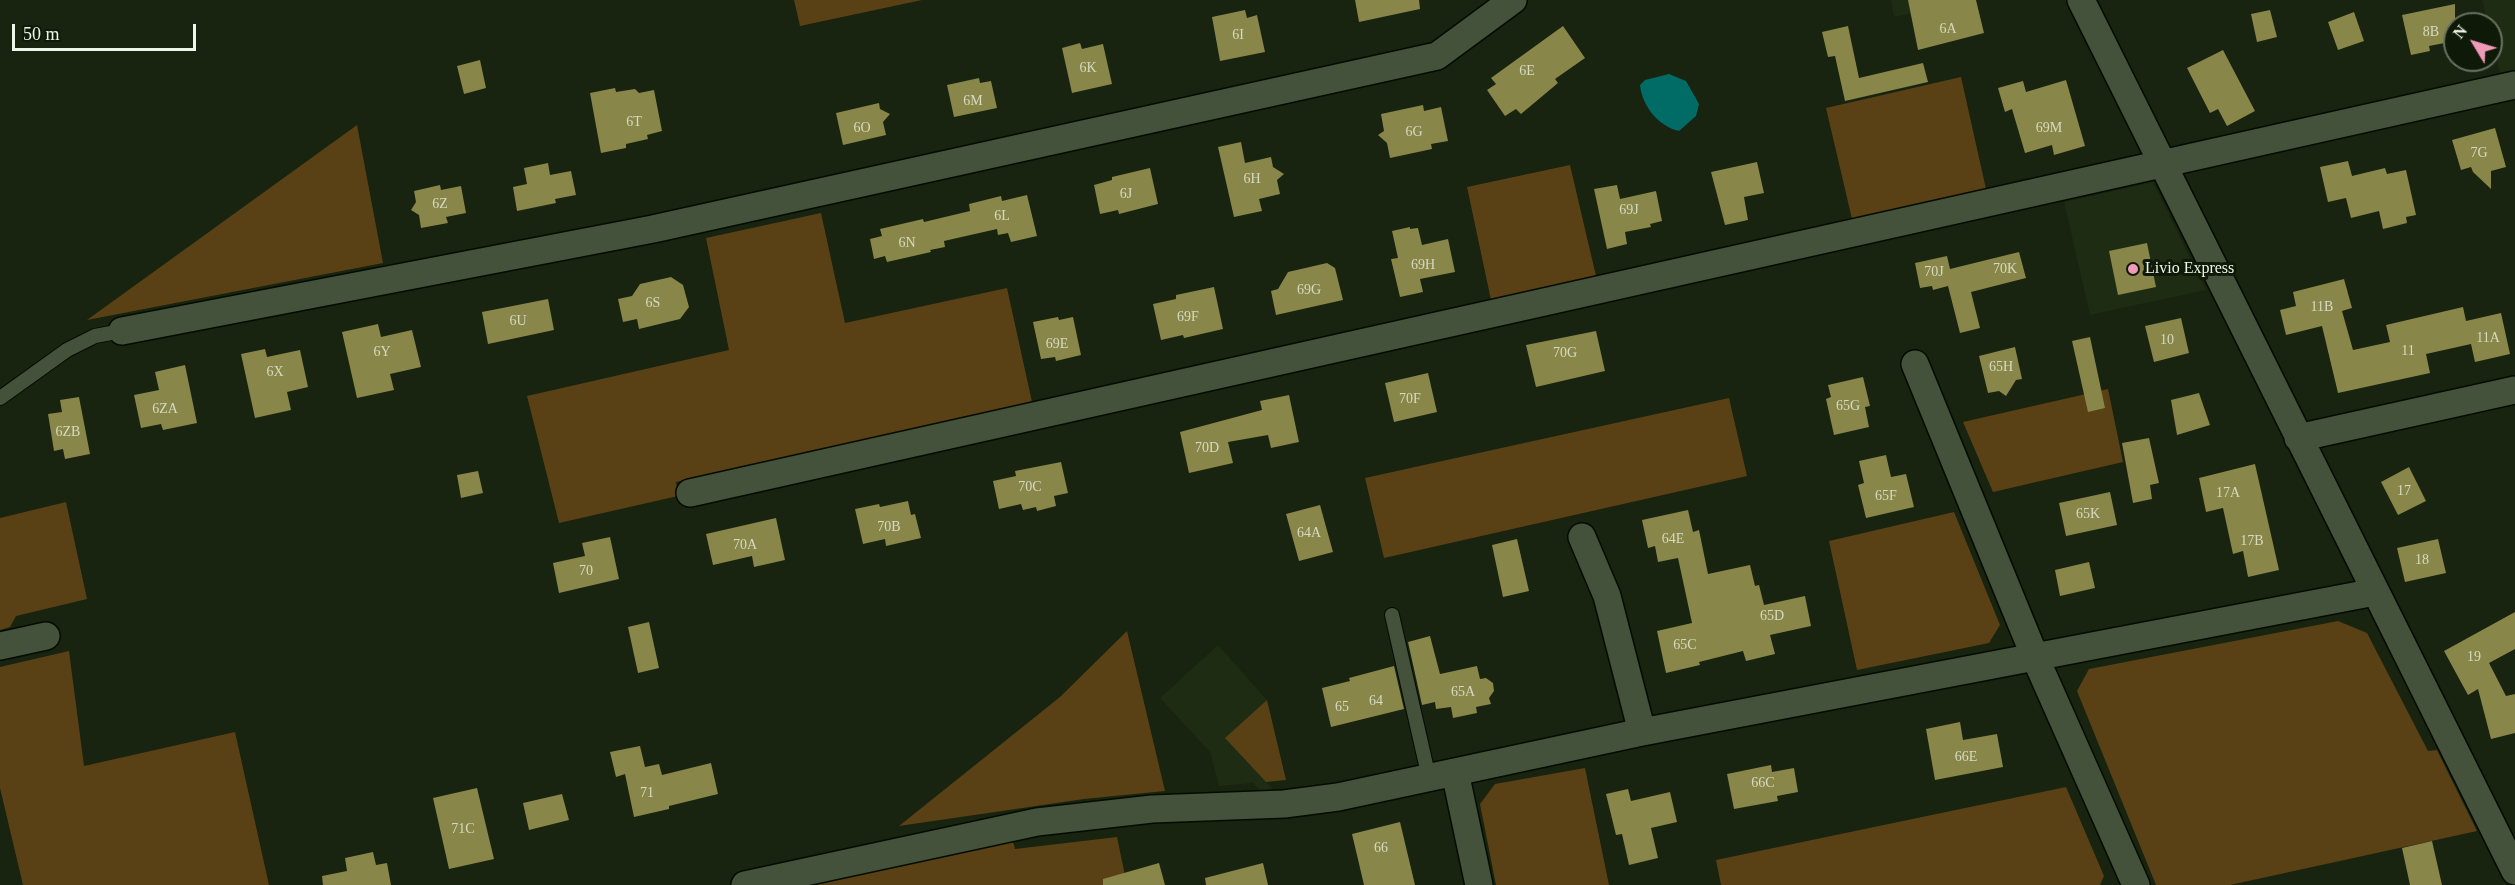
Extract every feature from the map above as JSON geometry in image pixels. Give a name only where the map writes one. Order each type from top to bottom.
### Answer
[{"type":"street","points":[[122,332],[653,229],[1437,57],[1513,0]]},
{"type":"street","points":[[2081,0],[2375,592],[2504,824],[2515,871]]},
{"type":"street","points":[[690,493],[2515,85]]},
{"type":"street","points":[[1915,364],[2036,657],[2136,885]]},
{"type":"street","points":[[2298,438],[2515,390]]},
{"type":"street","points":[[1582,537],[1607,596],[1642,732]]},
{"type":"street","points":[[745,885],[1037,822],[1152,809],[1284,804],[1338,797],[1642,732],[2375,592]]},
{"type":"street","points":[[0,646],[46,636]]},
{"type":"street","points":[[1455,772],[1479,885]]},
{"type":"lane","points":[[0,398],[67,350],[95,336],[122,332]]},
{"type":"lane","points":[[1392,615],[1429,778]]},
{"type":"shaded area","points":[[794,0],[922,0],[800,26]]},
{"type":"shaded area","points":[[1891,0],[1972,0],[1894,17]]},
{"type":"shaded area","points":[[2482,0],[2515,0],[2515,70],[2500,73],[2500,72],[2503,72],[2503,12],[2485,12]]},
{"type":"shaded area","points":[[1961,77],[1986,189],[1852,219],[1826,108]]},
{"type":"shaded area","points":[[357,125],[383,263],[87,320]]},
{"type":"shaded area","points":[[1570,165],[1596,276],[1491,300],[1467,187]]},
{"type":"shaded area","points":[[2153,182],[2206,290],[2090,315],[2064,202]]},
{"type":"shaded area","points":[[821,213],[845,323],[1007,288],[1032,402],[676,482],[678,496],[559,523],[527,396],[729,350],[706,238]]},
{"type":"shaded area","points":[[2108,389],[2123,462],[1993,492],[1963,422]]},
{"type":"shaded area","points":[[1729,398],[1747,476],[1384,558],[1365,478]]},
{"type":"shaded area","points":[[66,502],[87,599],[16,616],[10,627],[0,630],[0,518]]},
{"type":"shaded area","points":[[1954,512],[2000,625],[1989,643],[1857,670],[1829,541]]},
{"type":"shaded area","points":[[2338,621],[2367,633],[2428,751],[2437,750],[2477,831],[2230,885],[2156,885],[2077,691],[2089,669]]},
{"type":"shaded area","points":[[1127,631],[1165,791],[1084,799],[899,826],[1060,697]]},
{"type":"shaded area","points":[[1218,645],[1267,700],[1226,738],[1279,796],[1265,796],[1253,783],[1219,786],[1210,752],[1160,698]]},
{"type":"shaded area","points":[[69,651],[84,766],[235,732],[269,885],[23,885],[0,788],[0,667]]},
{"type":"shaded area","points":[[1267,700],[1286,780],[1266,782],[1225,738]]},
{"type":"shaded area","points":[[1585,768],[1609,885],[1496,885],[1480,804],[1495,784]]},
{"type":"shaded area","points":[[2066,787],[2104,876],[2100,885],[1721,885],[1716,860]]},
{"type":"shaded area","points":[[1011,835],[1015,849],[1117,837],[1127,885],[786,885]]},
{"type":"water","points":[[1669,74],[1686,81],[1699,104],[1696,116],[1679,131],[1658,120],[1648,108],[1641,93],[1640,85],[1645,80]]},
{"type":"building","points":[[1355,0],[1419,0],[1420,9],[1359,22]]},
{"type":"building","points":[[1908,0],[1976,0],[1984,33],[1918,50]]},
{"type":"building","points":[[2455,4],[2455,12],[2443,12],[2443,43],[2429,46],[2430,51],[2411,55],[2402,15]]},
{"type":"building","points":[[1245,10],[1247,18],[1257,15],[1265,52],[1220,61],[1212,17]]},
{"type":"building","points":[[2270,10],[2277,37],[2257,42],[2251,14]]},
{"type":"building","points":[[2354,12],[2364,41],[2338,50],[2328,22]]},
{"type":"building","points":[[1563,26],[1585,58],[1555,79],[1558,83],[1521,114],[1516,109],[1505,116],[1487,90],[1496,84],[1491,78]]},
{"type":"building","points":[[1848,26],[1859,78],[1923,63],[1928,82],[1845,101],[1835,56],[1828,57],[1822,32]]},
{"type":"building","points":[[1080,43],[1082,49],[1103,44],[1112,84],[1072,93],[1062,48]]},
{"type":"building","points":[[2223,50],[2255,111],[2227,126],[2218,109],[2210,113],[2187,68]]},
{"type":"building","points":[[480,60],[486,88],[464,94],[457,66]]},
{"type":"building","points":[[979,78],[980,83],[991,81],[997,108],[954,117],[947,85]]},
{"type":"building","points":[[2066,80],[2085,146],[2054,155],[2052,145],[2025,153],[2012,109],[2005,112],[1998,88],[2023,81],[2026,92]]},
{"type":"building","points":[[615,88],[616,92],[635,89],[639,93],[654,90],[662,131],[647,135],[648,139],[626,144],[626,148],[601,153],[590,93]]},
{"type":"building","points":[[879,103],[880,109],[890,114],[883,122],[886,135],[843,145],[836,113]]},
{"type":"building","points":[[1423,105],[1424,111],[1441,107],[1448,141],[1431,144],[1432,149],[1390,158],[1387,143],[1378,135],[1384,131],[1381,114]]},
{"type":"building","points":[[2495,128],[2506,167],[2491,171],[2491,189],[2473,172],[2471,167],[2461,170],[2452,140]]},
{"type":"building","points":[[1241,142],[1245,163],[1271,157],[1273,167],[1284,174],[1277,180],[1280,194],[1259,199],[1262,211],[1234,217],[1218,147]]},
{"type":"building","points":[[2348,161],[2352,176],[2385,168],[2387,174],[2406,170],[2416,215],[2406,217],[2407,223],[2383,229],[2379,211],[2351,218],[2346,198],[2328,202],[2320,167]]},
{"type":"building","points":[[1757,162],[1764,193],[1744,197],[1748,220],[1725,225],[1711,172]]},
{"type":"building","points":[[548,163],[550,175],[571,171],[576,195],[555,199],[556,203],[517,211],[513,187],[527,184],[524,168]]},
{"type":"building","points":[[1150,168],[1158,204],[1119,214],[1118,210],[1100,214],[1094,185],[1112,180],[1112,177]]},
{"type":"building","points":[[440,185],[441,190],[461,186],[466,213],[446,217],[448,223],[421,228],[419,215],[411,210],[416,202],[414,191]]},
{"type":"building","points":[[1617,185],[1620,199],[1656,191],[1662,221],[1650,224],[1651,227],[1625,232],[1627,244],[1607,249],[1594,189]]},
{"type":"building","points":[[1027,195],[1037,236],[1011,242],[1008,233],[998,235],[997,229],[944,241],[945,247],[930,250],[931,252],[887,262],[885,256],[874,259],[870,239],[882,236],[880,229],[970,211],[969,204],[1001,196],[1002,201]]},
{"type":"building","points":[[1410,227],[1410,229],[1418,228],[1422,245],[1448,239],[1455,272],[1420,279],[1423,292],[1400,297],[1391,259],[1398,258],[1392,231]]},
{"type":"building","name":"Livio Express","points":[[2147,243],[2156,287],[2118,295],[2109,251]]},
{"type":"building","points":[[2019,252],[2026,278],[1971,292],[1980,328],[1960,333],[1948,286],[1933,290],[1932,286],[1920,288],[1915,263],[1947,256],[1950,269]]},
{"type":"building","points":[[1327,263],[1335,268],[1343,300],[1276,315],[1271,291],[1278,289],[1288,272]]},
{"type":"building","points":[[671,277],[683,285],[689,307],[680,319],[639,329],[637,319],[623,322],[618,299],[632,296],[640,284]]},
{"type":"building","points":[[2344,279],[2352,308],[2342,311],[2353,350],[2390,342],[2386,325],[2463,307],[2466,321],[2501,313],[2510,354],[2475,362],[2471,344],[2426,354],[2430,373],[2338,393],[2322,326],[2286,335],[2280,310],[2296,306],[2293,292]]},
{"type":"building","points":[[1214,287],[1223,329],[1184,338],[1183,335],[1161,340],[1153,304],[1176,299],[1176,295]]},
{"type":"building","points":[[548,299],[554,330],[488,344],[482,312]]},
{"type":"building","points":[[1058,317],[1059,320],[1073,317],[1081,355],[1056,361],[1055,357],[1041,359],[1033,322]]},
{"type":"building","points":[[2181,318],[2189,353],[2154,362],[2145,326]]},
{"type":"building","points":[[378,324],[381,337],[412,330],[421,367],[390,374],[394,390],[357,398],[342,332]]},
{"type":"building","points":[[1596,331],[1605,371],[1536,387],[1526,345]]},
{"type":"building","points":[[2090,337],[2105,408],[2088,412],[2072,341]]},
{"type":"building","points":[[2015,347],[2022,379],[2016,380],[2006,396],[1999,391],[1988,393],[1979,356]]},
{"type":"building","points":[[265,349],[267,357],[300,350],[308,387],[287,392],[291,410],[255,418],[241,354]]},
{"type":"building","points":[[185,365],[197,423],[163,430],[161,424],[141,428],[134,395],[159,390],[155,372]]},
{"type":"building","points":[[1428,373],[1437,412],[1394,422],[1385,383]]},
{"type":"building","points":[[1863,377],[1870,406],[1865,407],[1869,427],[1834,435],[1826,399],[1831,397],[1828,385]]},
{"type":"building","points":[[2199,393],[2210,425],[2177,435],[2171,400]]},
{"type":"building","points":[[1289,395],[1299,442],[1271,448],[1268,435],[1228,442],[1233,463],[1189,473],[1180,432],[1262,410],[1260,401]]},
{"type":"building","points":[[79,397],[90,454],[65,459],[63,449],[54,451],[48,414],[62,412],[60,400]]},
{"type":"building","points":[[2149,438],[2159,483],[2150,485],[2152,499],[2133,503],[2122,443]]},
{"type":"building","points":[[1886,455],[1891,477],[1906,474],[1914,507],[1866,518],[1858,485],[1864,483],[1859,461]]},
{"type":"building","points":[[1061,462],[1068,493],[1054,496],[1056,506],[1037,511],[1036,507],[1023,510],[1021,504],[999,509],[993,481],[1016,476],[1015,471]]},
{"type":"building","points":[[2255,464],[2279,570],[2248,577],[2243,551],[2233,554],[2223,508],[2206,512],[2199,478]]},
{"type":"building","points":[[2409,467],[2426,501],[2398,515],[2381,482]]},
{"type":"building","points":[[478,471],[483,493],[461,498],[457,475]]},
{"type":"building","points":[[2110,492],[2117,525],[2066,536],[2059,503]]},
{"type":"building","points":[[908,501],[911,515],[915,514],[921,538],[886,546],[885,539],[863,544],[855,509]]},
{"type":"building","points":[[1320,505],[1333,552],[1299,561],[1286,514]]},
{"type":"building","points":[[1688,510],[1693,532],[1699,530],[1708,574],[1750,565],[1755,586],[1759,585],[1764,605],[1805,596],[1811,626],[1770,635],[1775,654],[1746,661],[1743,651],[1666,673],[1657,631],[1692,623],[1678,558],[1658,562],[1655,546],[1648,548],[1642,520]]},
{"type":"building","points":[[776,518],[785,560],[754,567],[752,556],[713,565],[706,534]]},
{"type":"building","points":[[610,537],[619,579],[559,593],[553,563],[585,556],[582,543]]},
{"type":"building","points":[[1517,539],[1529,591],[1503,597],[1492,545]]},
{"type":"building","points":[[2438,539],[2446,573],[2405,582],[2397,548]]},
{"type":"building","points":[[2089,562],[2095,588],[2060,596],[2055,570]]},
{"type":"building","points":[[2515,612],[2515,649],[2489,663],[2506,696],[2515,694],[2515,733],[2491,739],[2478,689],[2468,695],[2444,651]]},
{"type":"building","points":[[649,622],[659,668],[638,673],[628,627]]},
{"type":"building","points":[[1430,636],[1440,674],[1477,666],[1480,679],[1486,678],[1493,683],[1494,691],[1489,698],[1491,704],[1476,707],[1477,713],[1453,718],[1451,707],[1436,709],[1435,702],[1422,705],[1408,642]]},
{"type":"building","points":[[1394,666],[1404,709],[1331,727],[1322,688]]},
{"type":"building","points":[[1960,722],[1963,740],[1997,734],[2003,767],[1935,780],[1926,729]]},
{"type":"building","points":[[640,746],[645,767],[659,764],[662,775],[711,763],[718,794],[634,817],[625,774],[616,777],[610,752]]},
{"type":"building","points":[[1771,765],[1772,772],[1794,768],[1798,792],[1777,796],[1778,801],[1734,809],[1727,774]]},
{"type":"building","points":[[477,788],[494,859],[449,869],[433,798]]},
{"type":"building","points":[[1628,789],[1631,801],[1670,792],[1677,822],[1651,828],[1658,858],[1629,865],[1622,834],[1616,835],[1606,794]]},
{"type":"building","points":[[562,794],[569,820],[529,830],[523,803]]},
{"type":"building","points":[[1400,822],[1415,885],[1364,885],[1352,834]]},
{"type":"building","points":[[2432,841],[2442,885],[2410,885],[2402,848]]},
{"type":"building","points":[[373,852],[376,865],[387,863],[391,885],[323,885],[322,876],[347,871],[345,858]]},
{"type":"building","points":[[1159,863],[1165,885],[1103,885],[1103,879]]},
{"type":"building","points":[[1263,863],[1268,885],[1206,885],[1205,878]]},
{"type":"place","name":"Livio Express","points":[[2133,269]]}]
